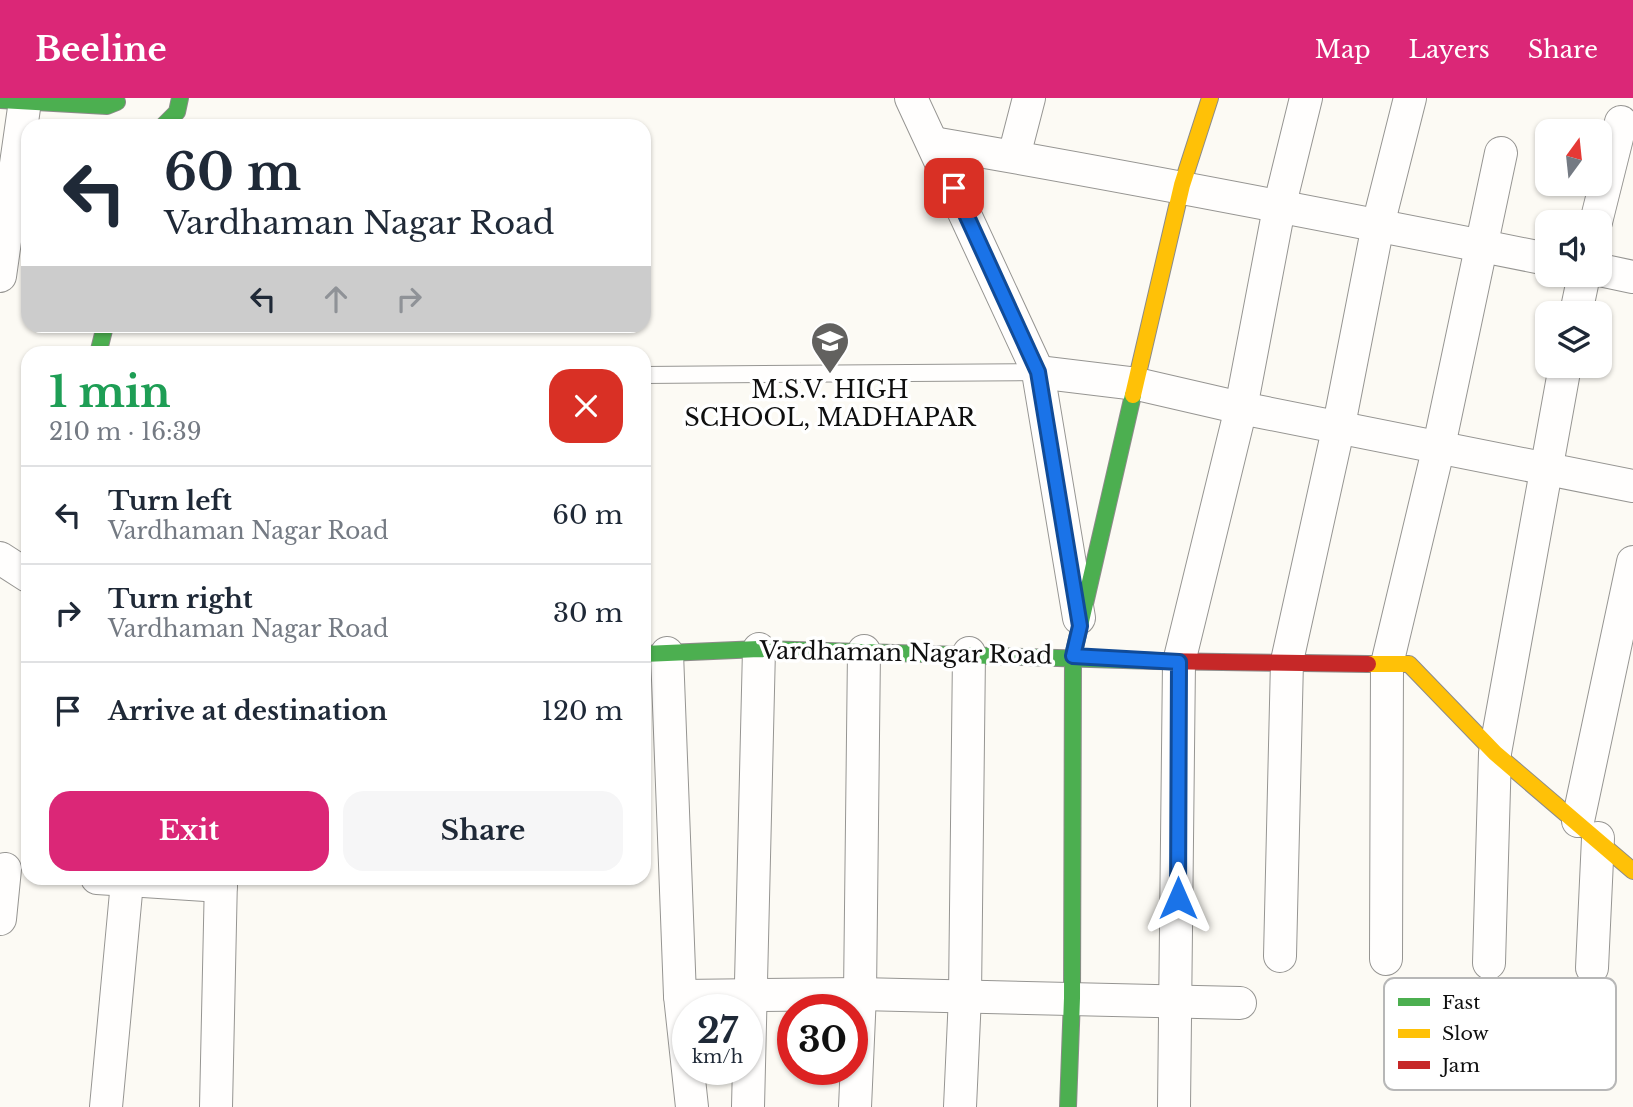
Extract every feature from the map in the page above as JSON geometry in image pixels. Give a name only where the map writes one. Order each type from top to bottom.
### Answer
[{"type":"street","points":[[170,119],[177,112],[180,98]]},
{"type":"street","name":"Vardhaman Nagar Road","points":[[911,98],[1038,372],[1077,641]]},
{"type":"street","points":[[1014,156],[1029,98]]},
{"type":"street","points":[[1068,1107],[1077,641],[1182,185],[1210,98]]},
{"type":"street","points":[[1174,1107],[1178,1003],[1179,662],[1241,408],[1279,208],[1306,98]]},
{"type":"street","points":[[1280,956],[1287,662],[1339,425],[1378,225],[1410,98]]},
{"type":"street","points":[[0,276],[13,101],[107,106],[119,104]]},
{"type":"street","points":[[1599,210],[1621,122]]},
{"type":"street","points":[[933,142],[1182,185],[1279,208],[1535,257]]},
{"type":"street","points":[[1386,960],[1387,664],[1439,446],[1501,153]]},
{"type":"street","points":[[1612,273],[1633,277]]},
{"type":"street","points":[[1038,372],[1137,384],[1241,408],[1339,425],[1633,486]]},
{"type":"street","points":[[1489,962],[1494,753],[1563,378]]},
{"type":"street","points":[[0,558],[21,572]]},
{"type":"street","points":[[1592,968],[1588,830],[1633,562]]},
{"type":"street","name":"Vardhaman Nagar Road","points":[[656,653],[759,649],[970,653],[1077,641],[1179,662],[1409,664],[1494,753],[1588,830],[1633,871]]},
{"type":"street","points":[[752,994],[759,649]]},
{"type":"street","points":[[860,994],[864,651]]},
{"type":"street","points":[[656,653],[680,994]]},
{"type":"street","points":[[960,1107],[965,996],[970,653]]},
{"type":"street","points":[[0,919],[11,870]]},
{"type":"street","points":[[106,1107],[112,885]]},
{"type":"street","points":[[216,1107],[221,885]]},
{"type":"street","points":[[868,994],[1240,1003]]},
{"type":"street","points":[[690,1085],[692,1107]]},
{"type":"street","points":[[748,1107],[749,1085]]},
{"type":"street","points":[[855,1107],[856,1085]]},
{"type":"lane","points":[[651,375],[1038,372]]},
{"type":"traffic: fast","points":[[170,119],[177,112],[180,98]]},
{"type":"traffic: fast","points":[[0,100],[107,106],[117,102]]},
{"type":"traffic: fast","points":[[100,346],[103,333]]},
{"type":"traffic: fast","points":[[1068,1107],[1072,998],[1073,656],[1133,395]]},
{"type":"traffic: fast","points":[[651,654],[759,649],[1156,661]]},
{"type":"traffic: slow","points":[[1133,395],[1182,185],[1210,98]]},
{"type":"traffic: slow","points":[[1368,664],[1409,664],[1495,753],[1633,871]]},
{"type":"traffic: jam","points":[[1156,661],[1368,664]]},
{"type":"place","name":"M.S.V. HIGH SCHOOL, MADHAPAR","points":[[830,375]]},
{"type":"route","points":[[954,188],[1038,372],[1080,626],[1073,656],[1179,662],[1178,898]]}]
